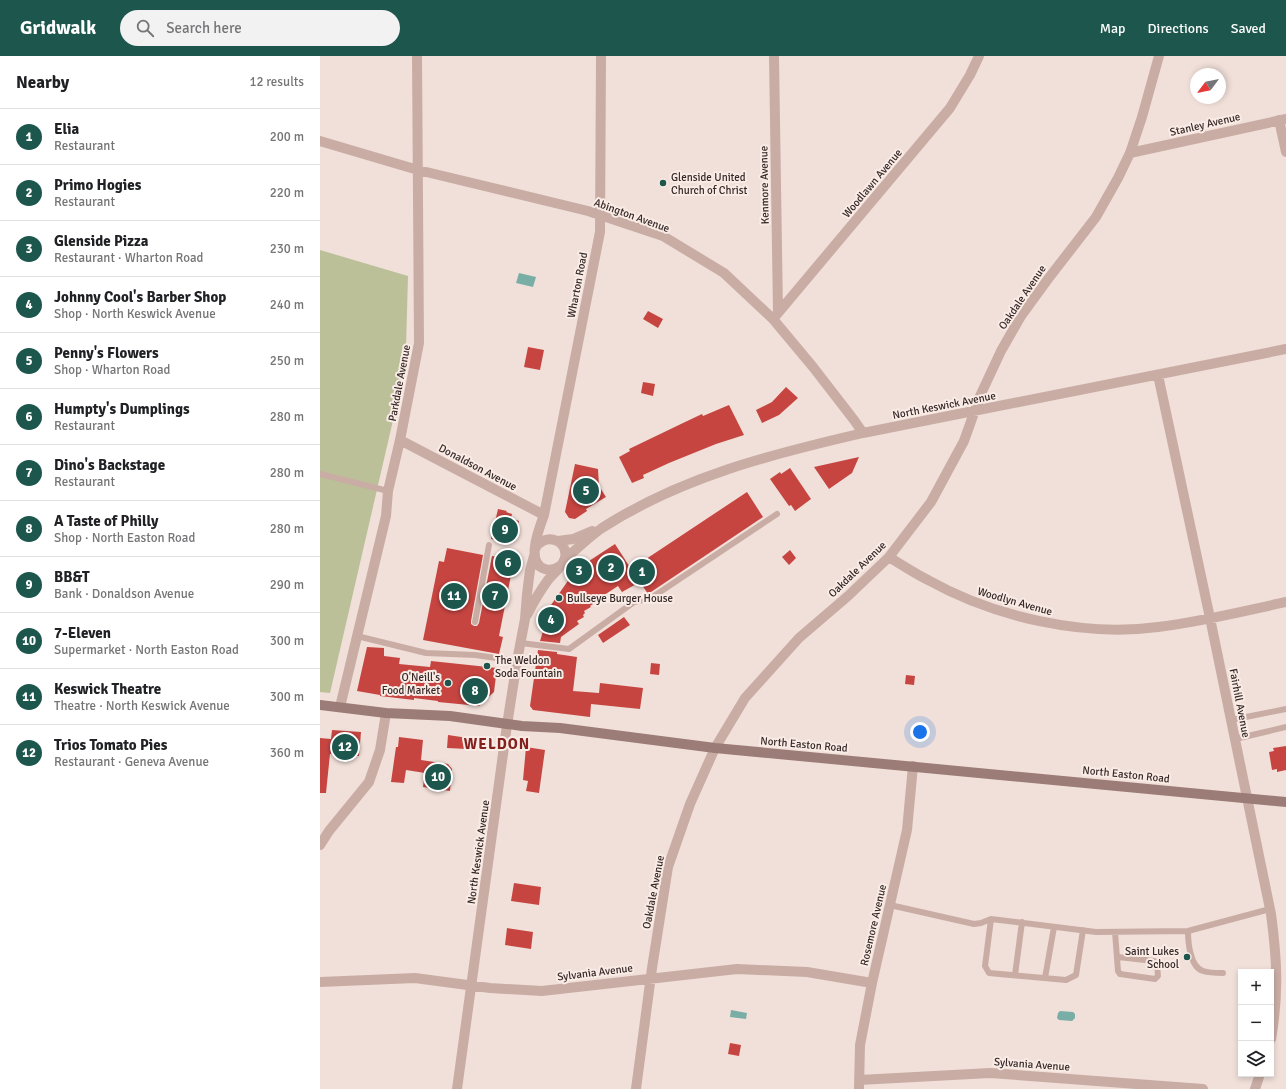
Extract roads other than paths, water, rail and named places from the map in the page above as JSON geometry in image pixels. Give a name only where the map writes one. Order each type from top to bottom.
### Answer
[{"type":"main road","name":"North Easton Road","points":[[320,705],[386,713],[450,716],[507,725],[560,728],[715,748],[1286,802]]},
{"type":"street","name":"Parkdale Avenue","points":[[340,707],[386,516],[388,491],[400,440],[419,342],[417,56]]},
{"type":"street","name":"Wharton Road","points":[[534,553],[538,533],[544,515],[600,232],[601,56]]},
{"type":"street","name":"Kenmore Avenue","points":[[774,56],[775,316]]},
{"type":"street","name":"Woodlawn Avenue","points":[[775,316],[950,108],[970,75],[978,56]]},
{"type":"street","name":"Oakdale Avenue","points":[[636,1089],[668,867],[690,804],[715,748],[745,698],[799,638],[848,596],[889,557],[931,502],[964,441],[974,411],[1001,351],[1021,316],[1096,217],[1118,178],[1130,153],[1159,56]]},
{"type":"street","name":"Stanley Avenue","points":[[1130,153],[1282,119]]},
{"type":"street","points":[[1282,119],[1286,152]]},
{"type":"street","name":"Abington Avenue","points":[[320,141],[418,170],[580,209],[662,236],[724,274],[775,316],[863,433]]},
{"type":"street","name":"North Keswick Avenue","points":[[525,619],[538,595],[562,563],[601,529],[634,509],[674,490],[719,472],[795,449],[863,433],[1286,349]]},
{"type":"street","name":"Fairhill Avenue","points":[[1158,375],[1270,909],[1275,944],[1277,982],[1274,1018]]},
{"type":"street","name":"Donaldson Avenue","points":[[400,440],[544,515]]},
{"type":"street","points":[[534,553],[537,563],[542,568],[553,570],[562,563],[564,548],[547,529],[544,515]]},
{"type":"street","name":"North Keswick Avenue","points":[[457,1089],[507,725],[525,619],[530,570],[534,553],[538,544],[542,540],[568,540],[579,537],[617,519]]},
{"type":"street","name":"Woodlyn Avenue","points":[[889,557],[928,581],[968,600],[1015,616],[1055,625],[1103,630],[1157,627],[1210,618],[1286,602]]},
{"type":"street","points":[[320,845],[329,831],[369,782],[380,750],[386,713]]},
{"type":"street","name":"Rosemore Avenue","points":[[859,1085],[860,1045],[872,983],[907,830],[913,766]]},
{"type":"street","name":"Sylvania Avenue","points":[[320,982],[415,978],[490,988],[542,991],[737,969],[807,972],[872,983]]},
{"type":"street","name":"Sylvania Avenue","points":[[859,1085],[990,1073],[1203,1089]]},
{"type":"street","points":[[1255,1089],[1259,1077]]},
{"type":"lane","points":[[320,474],[388,491]]},
{"type":"lane","points":[[520,643],[569,648],[634,602],[651,598],[777,514]]},
{"type":"lane","points":[[475,622],[490,545]]},
{"type":"lane","points":[[357,636],[426,653],[475,655],[517,661]]},
{"type":"lane","points":[[1231,720],[1286,709]]},
{"type":"lane","points":[[1235,739],[1286,727]]},
{"type":"lane","points":[[890,905],[974,924],[981,924],[991,919],[1096,932],[1188,931],[1270,909]]},
{"type":"lane","points":[[991,919],[985,966],[989,973],[1066,980],[1076,975],[1082,930]]},
{"type":"lane","points":[[1015,975],[1022,922]]},
{"type":"lane","points":[[1045,978],[1054,926]]},
{"type":"lane","points":[[1188,931],[1188,947],[1196,966],[1201,971],[1222,973]]},
{"type":"lane","points":[[1115,932],[1118,971],[1120,974],[1155,979],[1158,976],[1157,964],[1154,961],[1118,957]]},
{"type":"water","points":[[519,273],[536,277],[533,287],[516,283]]},
{"type":"water","points":[[731,1010],[747,1013],[746,1019],[730,1017]]},
{"type":"water","points":[[1060,1011],[1073,1012],[1075,1014],[1075,1018],[1072,1021],[1059,1020],[1057,1018]]},
{"type":"place","name":"Glenside United Church of Christ","points":[[663,183]]},
{"type":"place","name":"Penny's Flowers","points":[[586,491]]},
{"type":"place","name":"BB&T","points":[[505,530]]},
{"type":"place","name":"Humpty's Dumplings","points":[[508,563]]},
{"type":"place","name":"Primo Hogies","points":[[611,568]]},
{"type":"place","name":"Glenside Pizza","points":[[579,571]]},
{"type":"place","name":"Elia","points":[[642,572]]},
{"type":"place","name":"Keswick Theatre","points":[[454,596]]},
{"type":"place","name":"Dino's Backstage","points":[[495,596]]},
{"type":"place","name":"Bullseye Burger House","points":[[559,598]]},
{"type":"place","name":"Johnny Cool's Barber Shop","points":[[551,620]]},
{"type":"place","name":"The Weldon Soda Fountain","points":[[487,666]]},
{"type":"place","name":"O'Neill's Food Market","points":[[448,683]]},
{"type":"place","name":"A Taste of Philly","points":[[475,691]]},
{"type":"place","name":"Trios Tomato Pies","points":[[345,747]]},
{"type":"place","name":"7-Eleven","points":[[438,777]]},
{"type":"place","name":"Saint Lukes School","points":[[1187,957]]},
{"type":"district","name":"WELDON","points":[[497,744]]}]
